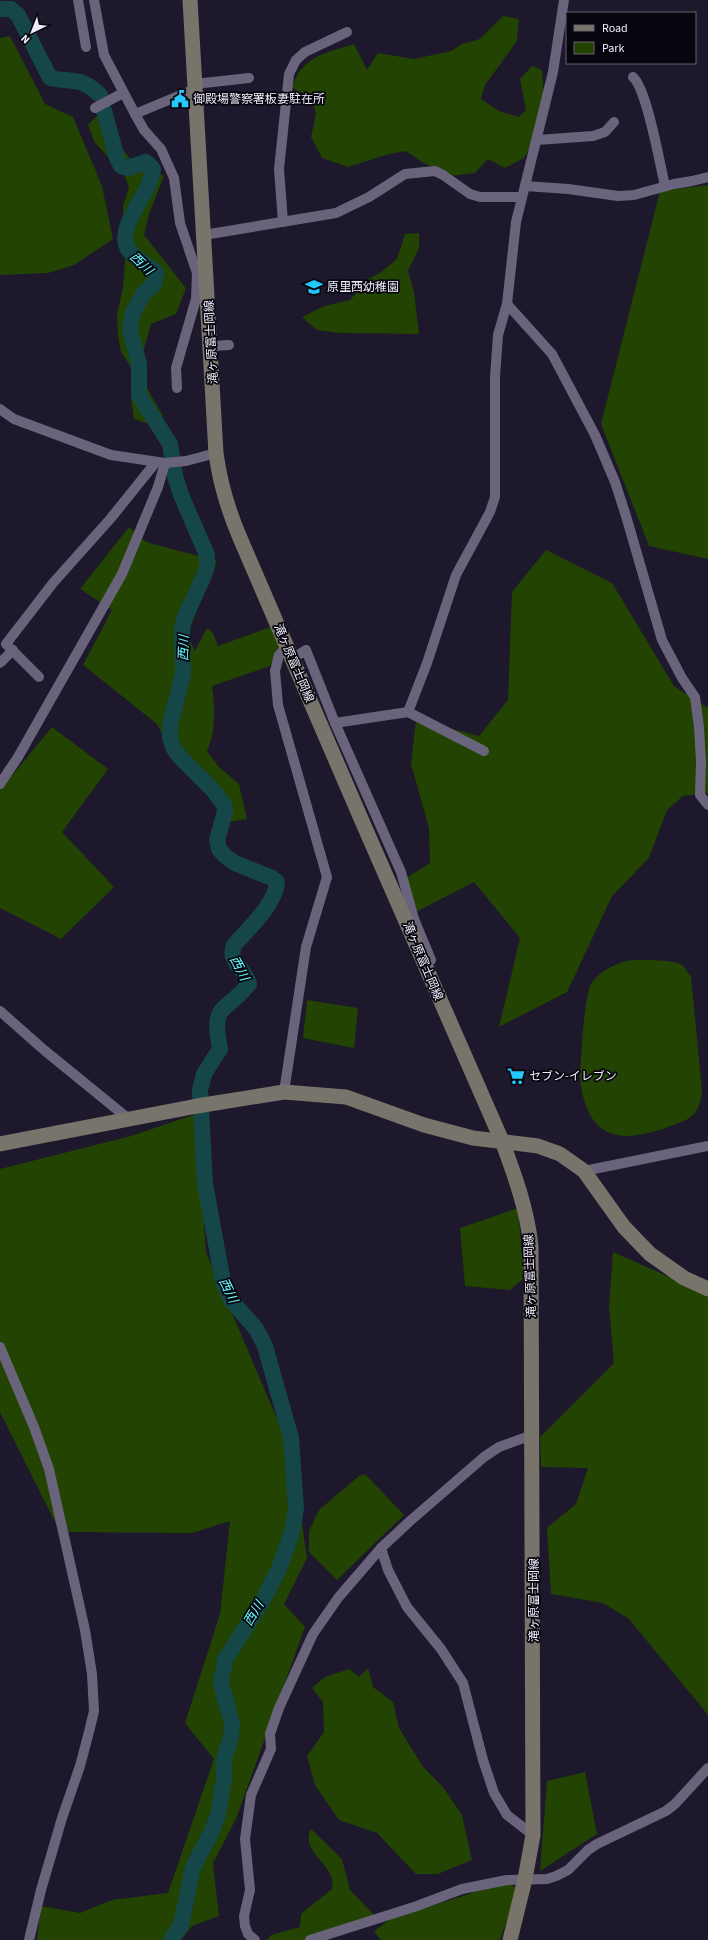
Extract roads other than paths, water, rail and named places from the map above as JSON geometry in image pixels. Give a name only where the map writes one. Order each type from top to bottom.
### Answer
[{"type":"main road","name":"滝ヶ原富士岡線","points":[[190,0],[204,235],[202,273],[212,346],[216,453],[220,481],[227,507],[502,1141],[519,1185],[528,1222],[531,1246],[534,1835],[510,1940]]},
{"type":"main road","points":[[0,1144],[197,1106],[284,1092],[346,1097],[424,1125],[473,1138],[538,1146],[560,1154],[584,1170],[624,1226],[650,1254],[684,1278],[708,1289]]},
{"type":"street","points":[[78,0],[86,47]]},
{"type":"street","points":[[94,0],[104,55],[144,130],[161,150],[174,178],[180,223],[202,273],[196,300],[176,368],[177,388]]},
{"type":"street","points":[[408,712],[427,663],[456,575],[490,512],[495,497],[495,378],[498,335],[507,304],[516,222],[553,72],[564,0]]},
{"type":"street","points":[[283,222],[279,169],[289,74],[296,60],[305,52],[347,32]]},
{"type":"street","points":[[633,77],[637,81],[644,96],[665,186]]},
{"type":"street","points":[[135,114],[195,87],[249,78]]},
{"type":"street","points":[[95,108],[123,93]]},
{"type":"street","points":[[537,140],[593,136],[605,132],[614,122]]},
{"type":"street","points":[[204,235],[336,213],[369,197],[405,174],[435,171],[443,174],[470,194],[480,197],[522,196]]},
{"type":"street","points":[[525,186],[568,189],[618,196],[634,195],[665,186],[708,177]]},
{"type":"street","points":[[507,304],[552,354],[595,435],[615,482],[662,640],[682,678],[695,697],[699,727],[701,762],[700,795],[708,805]]},
{"type":"street","points":[[212,346],[229,344]]},
{"type":"street","points":[[0,409],[14,419],[111,454],[161,462],[182,461],[216,453]]},
{"type":"street","points":[[0,663],[6,644],[53,583],[161,462]]},
{"type":"street","points":[[0,784],[28,739],[122,574],[155,493],[161,462]]},
{"type":"street","points":[[6,644],[39,677]]},
{"type":"street","points":[[284,1092],[306,948],[327,877],[278,705],[275,671],[279,655],[306,650],[335,723],[401,872],[414,919],[431,960]]},
{"type":"street","points":[[335,723],[408,712],[484,752]]},
{"type":"street","points":[[0,1011],[44,1050],[130,1120]]},
{"type":"street","points":[[584,1170],[708,1146]]},
{"type":"street","points":[[0,1347],[34,1427],[49,1469],[85,1630],[92,1674],[94,1711],[80,1766],[40,1890],[29,1940]]},
{"type":"street","points":[[255,1940],[248,1934],[244,1926],[244,1916],[250,1890],[245,1839],[251,1795],[271,1749],[270,1734],[293,1674],[313,1634],[338,1598],[381,1548],[410,1521],[484,1457],[499,1447],[532,1435]]},
{"type":"street","points":[[381,1548],[388,1570],[406,1607],[441,1649],[463,1683],[483,1760],[494,1794],[507,1815],[534,1835]]},
{"type":"street","points":[[310,1940],[417,1906],[462,1889],[507,1880],[525,1878],[547,1879],[556,1876],[568,1870],[588,1850],[597,1844],[666,1811],[675,1804],[708,1768]]},
{"type":"waterway","name":"西川","points":[[0,9],[11,9],[18,15],[50,78],[82,83],[100,95]]},
{"type":"waterway","name":"西川","points":[[104,111],[117,158],[121,166],[127,168],[146,162],[153,169],[151,179],[126,230],[125,240],[130,252],[156,273],[154,284],[144,293],[133,312],[130,330],[139,364],[139,395],[170,444],[175,476],[181,495],[207,555],[207,566],[203,578],[184,619],[182,629],[183,674],[170,725],[170,738],[174,749],[181,758],[213,790],[224,805],[225,812],[217,840],[219,849],[225,856],[235,863],[272,878],[277,882],[272,899],[267,907],[234,945],[232,951],[233,956],[247,978],[249,984],[222,1010],[219,1016],[217,1023],[220,1049],[204,1074],[200,1090],[205,1184],[223,1282],[231,1300],[257,1330],[265,1346],[291,1438],[296,1508],[292,1532],[279,1569],[264,1598],[225,1660],[221,1683],[232,1724],[231,1737],[224,1759],[224,1778],[218,1815],[211,1833],[193,1867],[181,1925],[171,1940]]},
{"type":"place","name":"御殿場警察署板妻駐在所","points":[[180,99]]},
{"type":"place","name":"原里西幼稚園","points":[[314,287]]},
{"type":"place","name":"セブン-イレブン","points":[[516,1076]]}]
